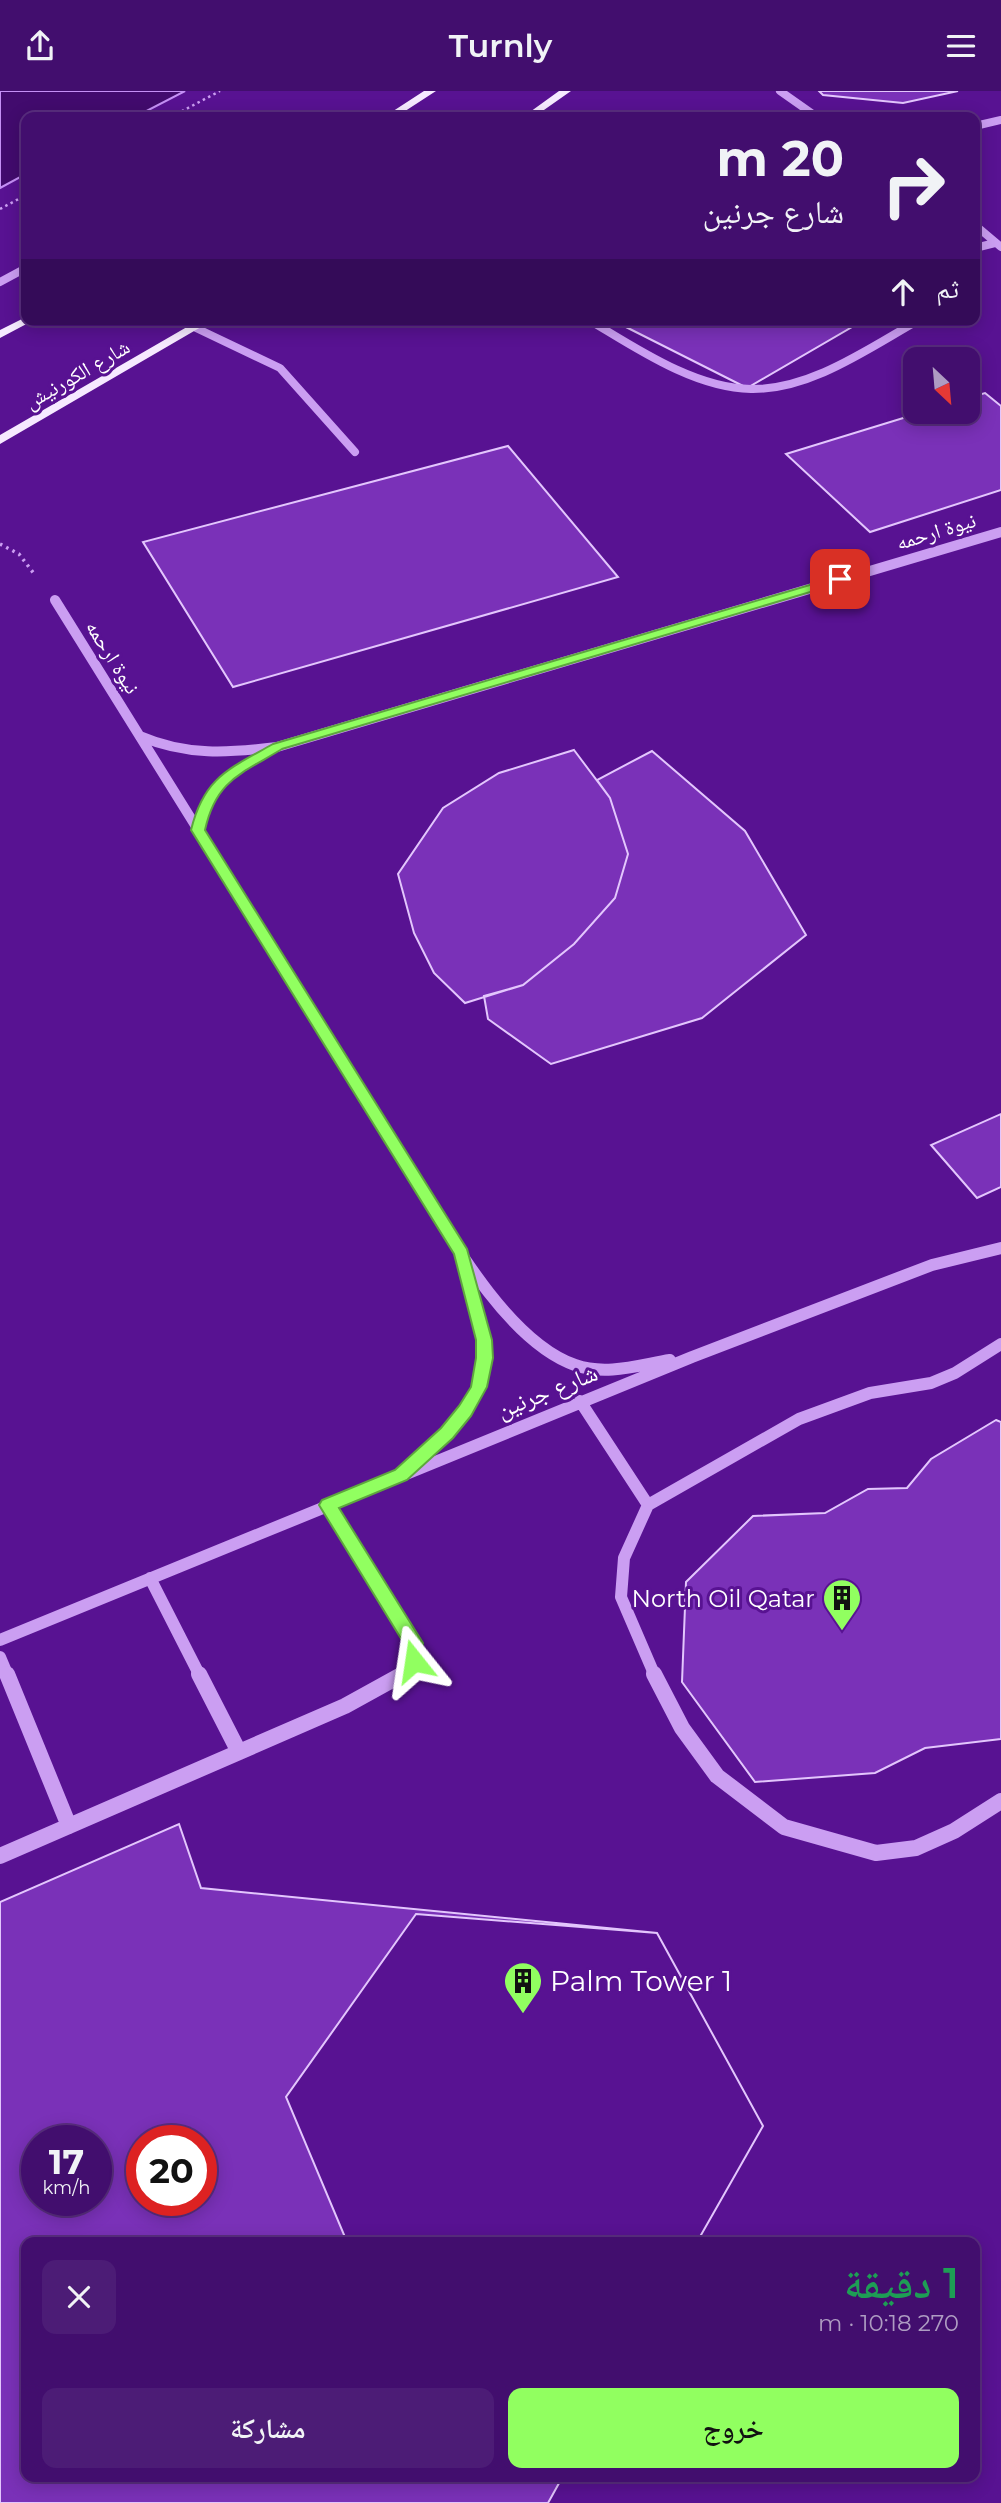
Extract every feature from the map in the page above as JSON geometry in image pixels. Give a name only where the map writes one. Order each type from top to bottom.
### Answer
[{"type":"main road","points":[[397,112],[431,91]]},
{"type":"main road","points":[[535,112],[566,91]]},
{"type":"main road","points":[[0,335],[21,324]]},
{"type":"main road","name":"شارع الكورنيش","points":[[0,440],[199,326]]},
{"type":"street","points":[[780,91],[810,112]]},
{"type":"street","points":[[980,125],[1001,120]]},
{"type":"street","points":[[980,229],[998,245]]},
{"type":"street","points":[[980,247],[998,245]]},
{"type":"street","points":[[0,282],[21,271]]},
{"type":"street","points":[[599,326],[626,342],[722,386],[754,389],[774,386],[821,370],[907,326]]},
{"type":"street","points":[[196,328],[280,368],[355,452]]},
{"type":"street","name":"نيوة ارحمه","points":[[139,735],[159,745],[191,754],[277,747],[1001,532]]},
{"type":"street","name":"نيوة ارحمه","points":[[55,600],[461,1253],[529,1339],[562,1362],[601,1370],[692,1357]]},
{"type":"street","name":"نيوة ارحمه","points":[[198,830],[204,803],[212,791],[226,777],[277,747]]},
{"type":"street","name":"شارع جرنين","points":[[0,1640],[692,1357],[932,1265],[1001,1248]]},
{"type":"street","name":"نيوة ارحمه","points":[[401,1475],[447,1433],[465,1411],[479,1387],[484,1340],[461,1253]]},
{"type":"street","points":[[1001,1344],[955,1373],[931,1383],[870,1393],[799,1419],[648,1505],[624,1558],[621,1597],[654,1675],[682,1728],[717,1776],[784,1826],[876,1853],[916,1847],[954,1831],[1001,1801]]},
{"type":"street","points":[[580,1401],[648,1505]]},
{"type":"street","points":[[0,1856],[345,1706],[407,1672],[414,1661],[414,1643],[328,1505]]},
{"type":"street","points":[[150,1578],[239,1752]]},
{"type":"street","points":[[0,1657],[69,1826]]},
{"type":"path","points":[[180,112],[220,91]]},
{"type":"path","points":[[0,209],[21,198]]},
{"type":"path","points":[[0,544],[19,554],[55,600]]},
{"type":"shaded area","points":[[0,91],[185,91],[145,112],[21,112],[21,177],[0,188]]},
{"type":"building","points":[[819,91],[958,91],[903,103],[823,95]]},
{"type":"building","points":[[624,326],[854,326],[747,388]]},
{"type":"building","points":[[985,393],[1001,406],[1001,490],[870,532],[786,454],[903,418],[903,424],[980,424],[980,394]]},
{"type":"building","points":[[508,446],[618,577],[233,687],[143,542]]},
{"type":"building","points":[[574,750],[610,798],[628,854],[615,898],[574,944],[523,985],[465,1003],[434,973],[414,933],[398,874],[443,808],[499,773]]},
{"type":"building","points":[[652,751],[745,831],[806,935],[702,1018],[551,1064],[488,1019],[484,996],[523,985],[574,944],[615,898],[628,854],[610,798],[597,780]]},
{"type":"building","points":[[1001,1114],[1001,1187],[977,1198],[931,1145]]},
{"type":"building","name":"North Oil Qatar","points":[[996,1420],[1001,1422],[1001,1739],[925,1748],[875,1773],[755,1782],[682,1682],[686,1582],[753,1516],[825,1513],[868,1489],[907,1488],[931,1459]]},
{"type":"building","points":[[179,1824],[201,1888],[657,1933],[763,2126],[700,2237],[21,2237],[21,2482],[560,2482],[548,2503],[0,2503],[0,1902]]},
{"type":"building","name":"Palm Tower 1","points":[[416,1914],[657,1933],[763,2126],[700,2237],[345,2237],[286,2097]]},
{"type":"place","name":"North Oil Qatar","points":[[842,1632]]},
{"type":"place","name":"Palm Tower 1","points":[[523,2015]]},
{"type":"route","points":[[414,1661],[414,1643],[328,1505],[401,1475],[447,1433],[465,1411],[479,1387],[484,1340],[461,1253],[198,830],[204,803],[226,777],[277,747],[840,579]]}]
